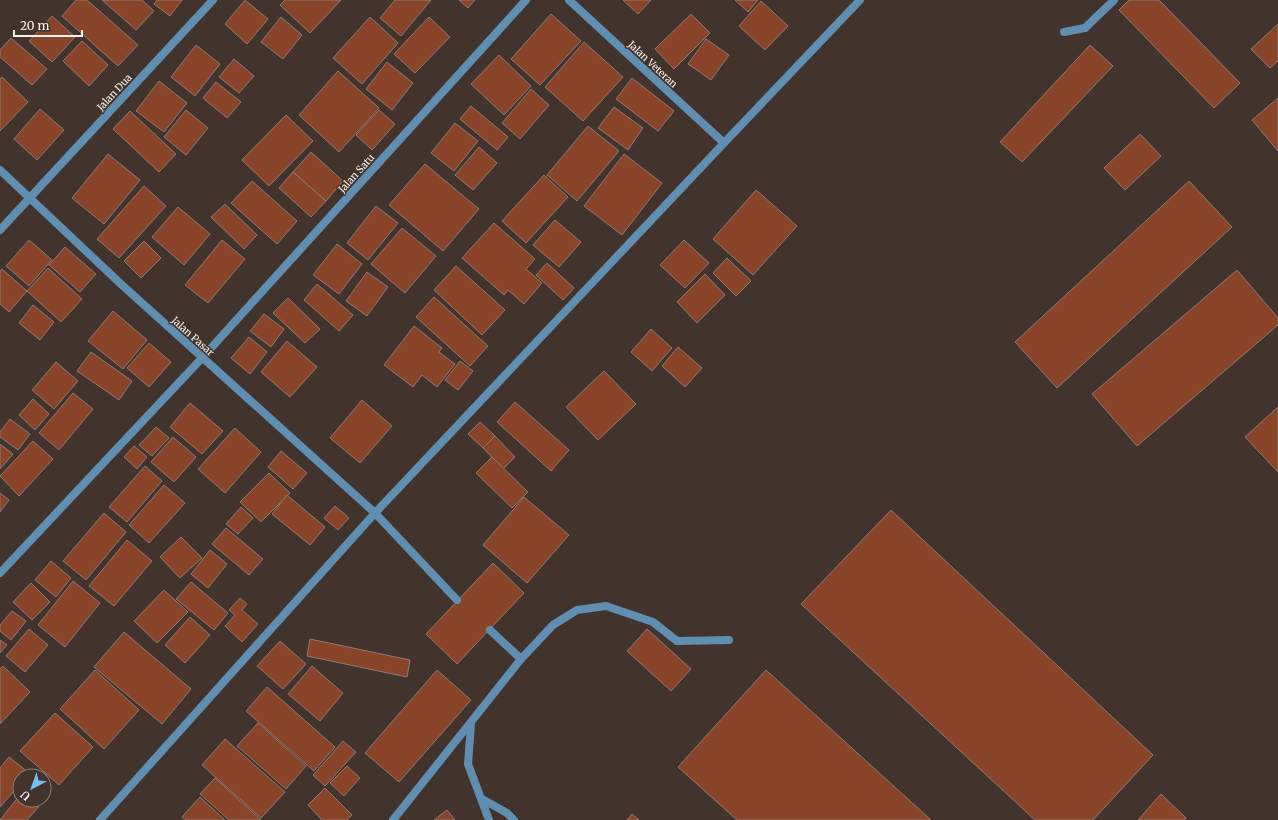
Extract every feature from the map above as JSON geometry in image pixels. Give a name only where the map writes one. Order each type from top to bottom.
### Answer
[{"type":"street","name":"Jalan Dua","points":[[0,230],[213,0]]},
{"type":"street","name":"Jalan Satu","points":[[0,573],[202,358],[526,0]]},
{"type":"street","name":"Jalan Veteran","points":[[569,0],[724,142]]},
{"type":"street","points":[[100,820],[375,513],[724,142],[860,0]]},
{"type":"street","points":[[1064,32],[1085,28],[1114,0]]},
{"type":"street","name":"Jalan Pasar","points":[[0,170],[202,358],[375,513],[457,600]]},
{"type":"street","points":[[393,820],[471,724],[521,659],[553,625],[577,610],[606,606],[653,622],[677,641],[729,640]]},
{"type":"street","points":[[490,630],[521,659]]},
{"type":"street","points":[[471,724],[468,764],[489,820]]},
{"type":"street","points":[[482,799],[514,820]]},
{"type":"building","points":[[76,0],[87,0],[138,45],[118,66],[62,16]]},
{"type":"building","points":[[102,0],[142,0],[154,11],[136,30]]},
{"type":"building","points":[[157,0],[182,0],[170,16],[154,4]]},
{"type":"building","points":[[245,0],[268,19],[247,44],[225,24]]},
{"type":"building","points":[[285,0],[341,0],[310,33],[280,5]]},
{"type":"building","points":[[395,0],[431,0],[401,36],[380,18]]},
{"type":"building","points":[[459,0],[475,0],[468,8]]},
{"type":"building","points":[[623,0],[651,0],[638,14]]},
{"type":"building","points":[[735,0],[758,0],[748,12]]},
{"type":"building","points":[[1129,0],[1159,0],[1240,83],[1214,108],[1119,10]]},
{"type":"building","points":[[761,1],[788,26],[765,50],[739,26]]},
{"type":"building","points":[[551,14],[581,41],[540,85],[511,59]]},
{"type":"building","points":[[691,14],[710,33],[674,69],[655,49]]},
{"type":"building","points":[[52,16],[75,37],[52,62],[29,41]]},
{"type":"building","points":[[281,17],[302,35],[283,59],[261,42]]},
{"type":"building","points":[[370,17],[398,43],[362,84],[333,58]]},
{"type":"building","points":[[429,17],[450,37],[415,73],[394,54]]},
{"type":"building","points":[[1278,24],[1278,61],[1270,68],[1251,49]]},
{"type":"building","points":[[11,38],[47,69],[32,85],[0,57],[0,50]]},
{"type":"building","points":[[706,39],[729,55],[711,80],[688,64]]},
{"type":"building","points":[[82,41],[108,65],[89,86],[63,61]]},
{"type":"building","points":[[584,42],[623,77],[583,121],[545,87]]},
{"type":"building","points":[[196,45],[220,64],[195,96],[171,77]]},
{"type":"building","points":[[1090,45],[1113,66],[1022,162],[1000,142]]},
{"type":"building","points":[[499,55],[531,86],[504,115],[471,84]]},
{"type":"building","points":[[234,59],[254,76],[239,93],[219,77]]},
{"type":"building","points":[[387,62],[413,83],[392,110],[366,89]]},
{"type":"building","points":[[338,71],[379,108],[339,152],[299,115]]},
{"type":"building","points":[[2,77],[28,102],[0,131],[0,79]]},
{"type":"building","points":[[632,78],[674,111],[658,131],[616,99]]},
{"type":"building","points":[[159,81],[187,103],[164,132],[136,111]]},
{"type":"building","points":[[216,82],[241,102],[227,118],[203,98]]},
{"type":"building","points":[[531,89],[549,105],[520,139],[502,123]]},
{"type":"building","points":[[1278,98],[1278,151],[1252,120]]},
{"type":"building","points":[[471,106],[508,137],[497,150],[460,119]]},
{"type":"building","points":[[614,107],[643,128],[628,150],[598,128]]},
{"type":"building","points":[[40,109],[64,130],[37,160],[14,139]]},
{"type":"building","points":[[186,110],[208,128],[186,155],[164,137]]},
{"type":"building","points":[[379,110],[395,124],[372,150],[356,135]]},
{"type":"building","points":[[130,111],[176,154],[159,172],[113,129]]},
{"type":"building","points":[[286,115],[313,141],[269,186],[242,160]]},
{"type":"building","points":[[455,123],[478,141],[454,171],[431,153]]},
{"type":"building","points":[[588,126],[619,151],[577,201],[547,175]]},
{"type":"building","points":[[1140,134],[1161,156],[1125,190],[1104,168]]},
{"type":"building","points":[[479,147],[497,163],[473,190],[455,175]]},
{"type":"building","points":[[311,152],[343,181],[326,201],[293,172]]},
{"type":"building","points":[[108,154],[140,180],[104,224],[72,198]]},
{"type":"building","points":[[624,154],[662,183],[622,235],[584,206]]},
{"type":"building","points":[[425,164],[479,209],[443,251],[389,205]]},
{"type":"building","points":[[293,172],[326,201],[311,217],[279,188]]},
{"type":"building","points":[[544,175],[568,197],[526,243],[502,221]]},
{"type":"building","points":[[252,181],[297,221],[277,244],[231,203]]},
{"type":"building","points":[[1189,181],[1232,227],[1057,388],[1015,342]]},
{"type":"building","points":[[144,186],[166,206],[119,258],[97,239]]},
{"type":"building","points":[[756,190],[797,226],[753,275],[713,239]]},
{"type":"building","points":[[225,204],[257,235],[244,249],[211,217]]},
{"type":"building","points":[[376,206],[398,223],[368,260],[347,243]]},
{"type":"building","points":[[178,207],[210,234],[184,265],[152,237]]},
{"type":"building","points":[[555,220],[581,242],[559,267],[533,245]]},
{"type":"building","points":[[494,223],[535,259],[526,269],[542,283],[524,304],[508,290],[504,295],[462,258]]},
{"type":"building","points":[[402,228],[436,256],[405,293],[371,264]]},
{"type":"building","points":[[29,240],[52,260],[29,286],[6,266]]},
{"type":"building","points":[[222,240],[245,259],[208,303],[185,285]]},
{"type":"building","points":[[684,240],[709,263],[685,288],[660,265]]},
{"type":"building","points":[[144,241],[161,258],[141,278],[124,261]]},
{"type":"building","points":[[337,244],[362,264],[339,294],[313,275]]},
{"type":"building","points":[[65,247],[96,274],[80,292],[49,265]]},
{"type":"building","points":[[727,258],[751,281],[736,296],[713,273]]},
{"type":"building","points":[[547,263],[574,288],[563,300],[536,275]]},
{"type":"building","points":[[456,266],[505,310],[482,335],[434,290]]},
{"type":"building","points":[[48,268],[82,299],[61,322],[27,291]]},
{"type":"building","points":[[2,269],[27,291],[9,312],[0,304],[0,271]]},
{"type":"building","points":[[1237,270],[1278,318],[1278,325],[1137,446],[1092,394]]},
{"type":"building","points":[[367,272],[388,287],[367,316],[346,301]]},
{"type":"building","points":[[705,274],[725,295],[697,323],[677,302]]},
{"type":"building","points":[[317,284],[353,315],[339,331],[304,300]]},
{"type":"building","points":[[434,297],[488,346],[470,366],[416,317]]},
{"type":"building","points":[[288,298],[320,329],[305,343],[273,313]]},
{"type":"building","points":[[33,305],[54,322],[40,340],[19,323]]},
{"type":"building","points":[[113,311],[147,340],[123,369],[88,341]]},
{"type":"building","points":[[264,314],[284,329],[271,347],[250,331]]},
{"type":"building","points":[[414,326],[442,348],[439,352],[455,364],[437,387],[422,375],[413,387],[384,365]]},
{"type":"building","points":[[651,329],[672,348],[652,371],[631,352]]},
{"type":"building","points":[[249,337],[267,352],[250,374],[231,358]]},
{"type":"building","points":[[287,341],[317,367],[290,397],[261,372]]},
{"type":"building","points":[[149,343],[171,362],[149,387],[127,368]]},
{"type":"building","points":[[678,347],[702,368],[685,387],[662,366]]},
{"type":"building","points":[[91,352],[132,381],[119,400],[77,371]]},
{"type":"building","points":[[460,361],[473,371],[458,390],[445,380]]},
{"type":"building","points":[[56,362],[78,381],[54,409],[32,390]]},
{"type":"building","points":[[604,371],[636,404],[598,440],[566,407]]},
{"type":"building","points":[[73,393],[93,409],[59,450],[39,433]]},
{"type":"building","points":[[33,399],[49,414],[35,430],[19,415]]},
{"type":"building","points":[[362,400],[392,426],[360,463],[330,438]]},
{"type":"building","points":[[515,402],[569,450],[551,471],[497,422]]},
{"type":"building","points":[[190,403],[223,431],[202,454],[170,427]]},
{"type":"building","points":[[1278,407],[1278,472],[1245,437]]},
{"type":"building","points":[[10,419],[30,434],[18,450],[0,437],[0,432]]},
{"type":"building","points":[[480,422],[495,436],[483,448],[468,434]]},
{"type":"building","points":[[156,427],[169,438],[152,456],[139,445]]},
{"type":"building","points":[[235,428],[261,452],[225,493],[198,469]]},
{"type":"building","points":[[495,436],[515,457],[503,469],[483,448]]},
{"type":"building","points":[[173,437],[196,457],[174,482],[151,462]]},
{"type":"building","points":[[33,441],[53,459],[19,496],[0,476]]},
{"type":"building","points":[[0,444],[13,454],[0,469]]},
{"type":"building","points":[[134,446],[147,457],[137,469],[124,457]]},
{"type":"building","points":[[281,451],[307,473],[293,489],[268,467]]},
{"type":"building","points":[[492,457],[528,492],[512,508],[476,473]]},
{"type":"building","points":[[145,466],[162,481],[127,522],[109,507]]},
{"type":"building","points":[[269,473],[290,493],[261,522],[240,502]]},
{"type":"building","points":[[164,485],[185,503],[149,543],[129,525]]},
{"type":"building","points":[[0,493],[9,500],[0,512]]},
{"type":"building","points":[[287,495],[325,527],[310,545],[272,514]]},
{"type":"building","points":[[524,497],[569,535],[527,583],[483,545]]},
{"type":"building","points":[[335,506],[349,518],[338,530],[324,518]]},
{"type":"building","points":[[241,507],[253,518],[238,534],[226,524]]},
{"type":"building","points":[[891,510],[1153,755],[1093,820],[1035,820],[801,604]]},
{"type":"building","points":[[104,513],[126,532],[86,580],[63,561]]},
{"type":"building","points":[[226,528],[263,559],[249,575],[212,544]]},
{"type":"building","points":[[181,537],[202,558],[180,578],[160,557]]},
{"type":"building","points":[[127,540],[152,561],[114,606],[89,586]]},
{"type":"building","points":[[210,550],[227,564],[208,588],[191,574]]},
{"type":"building","points":[[51,561],[71,578],[56,597],[35,580]]},
{"type":"building","points":[[493,563],[524,593],[457,664],[426,634]]},
{"type":"building","points":[[73,581],[100,603],[65,647],[38,625]]},
{"type":"building","points":[[191,582],[228,613],[214,630],[176,599]]},
{"type":"building","points":[[31,583],[50,602],[32,620],[13,602]]},
{"type":"building","points":[[164,590],[188,612],[157,643],[134,621]]},
{"type":"building","points":[[240,598],[247,604],[242,610],[258,624],[242,642],[225,626],[235,615],[229,610]]},
{"type":"building","points":[[12,611],[26,621],[11,640],[0,631],[0,625]]},
{"type":"building","points":[[190,617],[210,635],[185,663],[165,645]]},
{"type":"building","points":[[29,629],[48,645],[25,672],[6,656]]},
{"type":"building","points":[[647,629],[691,669],[671,691],[627,651]]},
{"type":"building","points":[[124,632],[191,689],[162,724],[94,667]]},
{"type":"building","points":[[310,639],[410,660],[407,677],[307,656]]},
{"type":"building","points":[[0,640],[7,645],[0,653]]},
{"type":"building","points":[[280,641],[306,664],[283,689],[257,666]]},
{"type":"building","points":[[3,666],[30,692],[0,724],[0,669]]},
{"type":"building","points":[[312,666],[343,693],[320,721],[288,694]]},
{"type":"building","points":[[95,670],[139,710],[104,749],[60,709]]},
{"type":"building","points":[[437,670],[471,700],[399,782],[365,753]]},
{"type":"building","points":[[766,670],[931,820],[737,820],[678,767]]},
{"type":"building","points":[[267,687],[335,747],[314,771],[246,711]]},
{"type":"building","points":[[55,713],[93,747],[59,785],[52,779],[52,768],[40,768],[20,751]]},
{"type":"building","points":[[258,723],[306,766],[286,789],[237,746]]},
{"type":"building","points":[[225,739],[285,792],[261,818],[202,765]]},
{"type":"building","points":[[343,741],[356,752],[325,786],[313,775]]},
{"type":"building","points":[[9,757],[23,768],[12,768],[12,793],[0,807],[0,768]]},
{"type":"building","points":[[347,766],[360,778],[344,796],[330,783]]},
{"type":"building","points":[[215,778],[261,820],[229,820],[200,794]]},
{"type":"building","points":[[325,788],[352,815],[347,820],[322,820],[308,805]]},
{"type":"building","points":[[1161,794],[1186,818],[1184,820],[1138,820]]},
{"type":"building","points":[[200,797],[225,820],[186,820],[182,817]]},
{"type":"building","points":[[12,805],[12,808],[37,808],[27,820],[0,820]]},
{"type":"building","points":[[447,810],[455,820],[434,820]]},
{"type":"building","points":[[632,814],[639,820],[627,820]]}]
